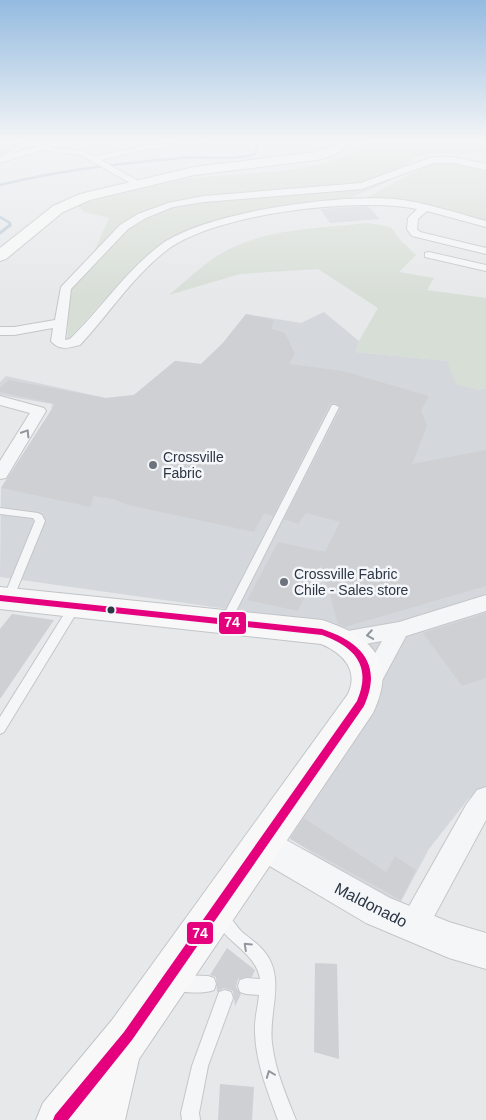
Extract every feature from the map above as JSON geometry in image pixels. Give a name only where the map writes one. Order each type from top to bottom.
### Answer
[{"type":"main road","points":[[4,249],[71,202],[99,194]]},
{"type":"main road","points":[[4,598],[322,632],[358,661],[361,703],[128,1036],[60,1120]]},
{"type":"main road","points":[[101,1120],[111,1074],[128,1036]]},
{"type":"street","points":[[264,194],[196,200],[151,212],[124,227],[65,289],[58,342],[67,345],[75,342],[147,263],[168,246],[194,230],[319,205],[381,201],[424,208],[486,224]]},
{"type":"street","points":[[424,208],[413,218],[412,230],[416,234],[486,251]]},
{"type":"street","points":[[429,255],[486,268]]},
{"type":"street","points":[[0,331],[18,331],[60,323]]},
{"type":"street","points":[[0,400],[39,411],[0,474]]},
{"type":"street","points":[[358,661],[399,630],[486,603]]},
{"type":"street","points":[[358,661],[399,630]]},
{"type":"street","points":[[413,926],[475,814],[486,799]]},
{"type":"street","name":"Maldonado","points":[[263,843],[349,896],[413,926],[486,951]]},
{"type":"lane","points":[[225,622],[335,407]]},
{"type":"lane","points":[[1,513],[35,515],[39,517],[40,522],[4,598]]},
{"type":"lane","points":[[0,728],[55,604]]},
{"type":"lane","points":[[218,908],[227,927],[261,961],[266,970],[267,987],[263,1032],[266,1065],[287,1120]]},
{"type":"lane","points":[[164,985],[208,984]]},
{"type":"lane","points":[[246,986],[267,987]]},
{"type":"lane","points":[[191,1120],[190,1113],[200,1066],[225,998]]},
{"type":"shaded area","points":[[116,194],[359,194],[348,199],[205,224],[181,232],[151,253],[100,304],[67,341],[70,280],[88,265],[109,218],[84,212],[77,205]]},
{"type":"shaded area","points":[[373,194],[486,194],[486,223],[396,199],[366,198]]},
{"type":"shaded area","points":[[368,206],[380,219],[330,223],[320,209]]},
{"type":"shaded area","points":[[367,223],[391,227],[399,239],[416,255],[399,272],[434,278],[427,290],[486,298],[486,388],[477,390],[456,384],[447,361],[356,352],[359,341],[378,308],[318,269],[240,274],[169,295],[217,256],[252,240],[290,231]]},
{"type":"shaded area","points":[[324,312],[359,341],[356,352],[448,361],[477,390],[486,388],[486,791],[469,798],[429,849],[396,911],[287,836],[379,695],[354,631],[306,620],[0,577],[1,488],[51,411],[52,404],[0,395],[0,382],[6,376],[106,398],[134,395],[175,361],[201,364],[223,343],[246,314],[301,323]]},
{"type":"building","points":[[246,314],[273,320],[272,329],[285,333],[295,354],[289,364],[343,371],[429,396],[421,411],[427,426],[412,464],[486,450],[486,586],[345,627],[338,624],[321,565],[298,611],[247,600],[278,542],[325,552],[340,522],[306,513],[298,524],[284,519],[341,408],[335,403],[330,404],[273,516],[264,513],[254,532],[128,505],[113,499],[93,496],[91,507],[1,488],[55,404],[0,392],[0,388],[9,380],[106,398],[134,395],[175,361],[201,364],[223,343]]},
{"type":"building","points":[[486,613],[486,678],[462,686],[423,633]]},
{"type":"building","points":[[12,614],[54,620],[0,699],[0,629]]},
{"type":"building","points":[[304,818],[386,872],[395,856],[416,870],[401,900],[290,839]]},
{"type":"building","points":[[227,948],[255,970],[252,977],[238,979],[236,987],[241,994],[235,1006],[233,991],[224,988],[217,992],[216,977],[210,975]]},
{"type":"building","points":[[315,963],[337,964],[339,1059],[314,1052]]},
{"type":"building","points":[[220,1084],[254,1087],[252,1120],[218,1120]]},
{"type":"waterway","points":[[0,217],[10,223],[10,225]]},
{"type":"waterway","points":[[0,233],[10,225]]},
{"type":"transit line","name":"74","points":[[0,598],[322,632],[334,636],[354,649],[366,668],[368,678],[361,703],[128,1036],[60,1120]]},
{"type":"place","name":"Crossville Fabric","points":[[153,465]]},
{"type":"place","name":"Crossville Fabric Chile - Sales store","points":[[284,582]]}]
